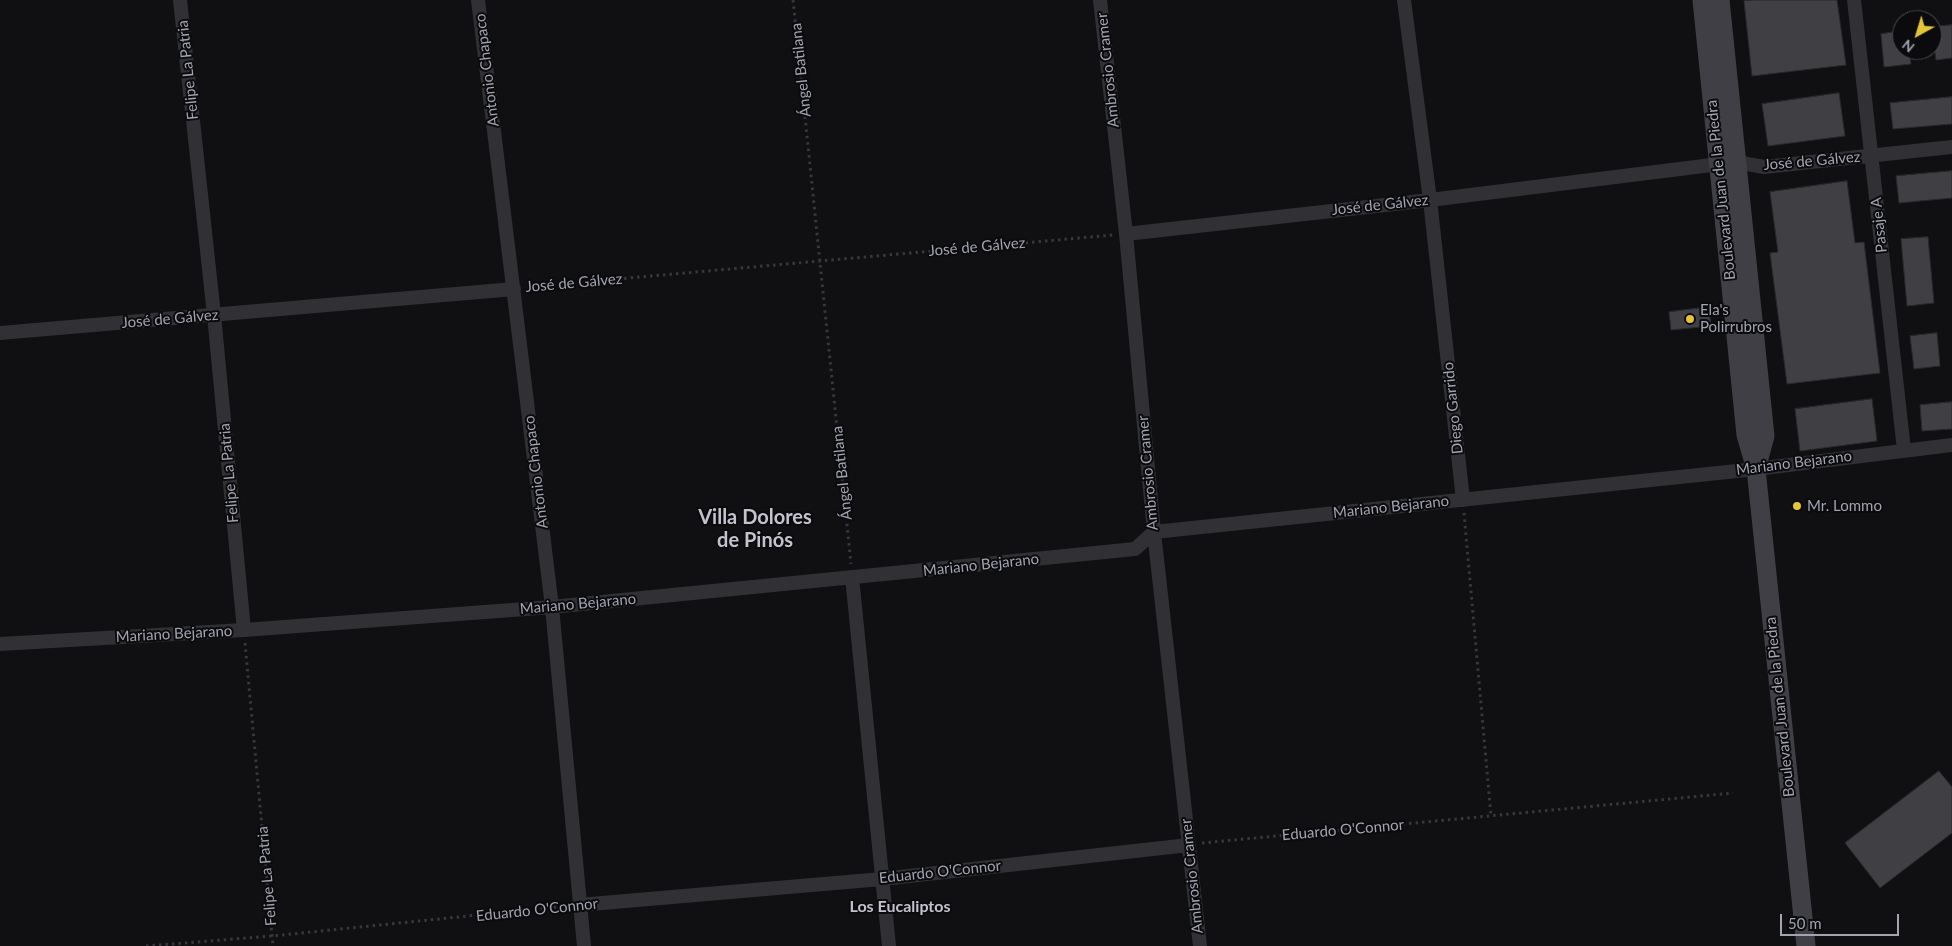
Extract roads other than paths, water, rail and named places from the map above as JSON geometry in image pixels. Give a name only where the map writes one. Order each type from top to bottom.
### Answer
[{"type":"main road","name":"Boulevard Juan de la Piedra","points":[[1702,0],[1727,163]]},
{"type":"main road","name":"Boulevard Juan de la Piedra","points":[[1720,0],[1727,163],[1746,435],[1756,469],[1806,946]]},
{"type":"street","name":"Felipe La Patria","points":[[180,0],[214,315],[244,630]]},
{"type":"street","name":"Antonio Chapaco","points":[[478,0],[552,607],[584,946]]},
{"type":"street","name":"Ambrosio Cramer","points":[[1100,0],[1126,234],[1154,532],[1200,946]]},
{"type":"street","name":"Diego Garrido","points":[[1404,0],[1430,200],[1463,500]]},
{"type":"street","name":"Pasaje A","points":[[1854,0],[1904,450]]},
{"type":"street","name":"José de Gálvez","points":[[1126,234],[1430,200],[1727,163],[1764,167],[1952,147]]},
{"type":"street","name":"José de Gálvez","points":[[0,333],[514,289]]},
{"type":"street","name":"Mariano Bejarano","points":[[0,644],[244,630],[552,607],[852,578],[1135,549],[1154,532],[1756,469],[1952,445]]},
{"type":"street","points":[[852,578],[889,946]]},
{"type":"street","name":"Eduardo O'Connor","points":[[579,905],[882,878],[1188,845]]},
{"type":"place","name":"Ela's Polirrubros","points":[[1690,319]]},
{"type":"place","name":"Mr. Lommo","points":[[1797,506]]},
{"type":"district","name":"Villa Dolores de Pinós","points":[[755,530]]},
{"type":"district","name":"Los Eucaliptos","points":[[900,907]]}]
